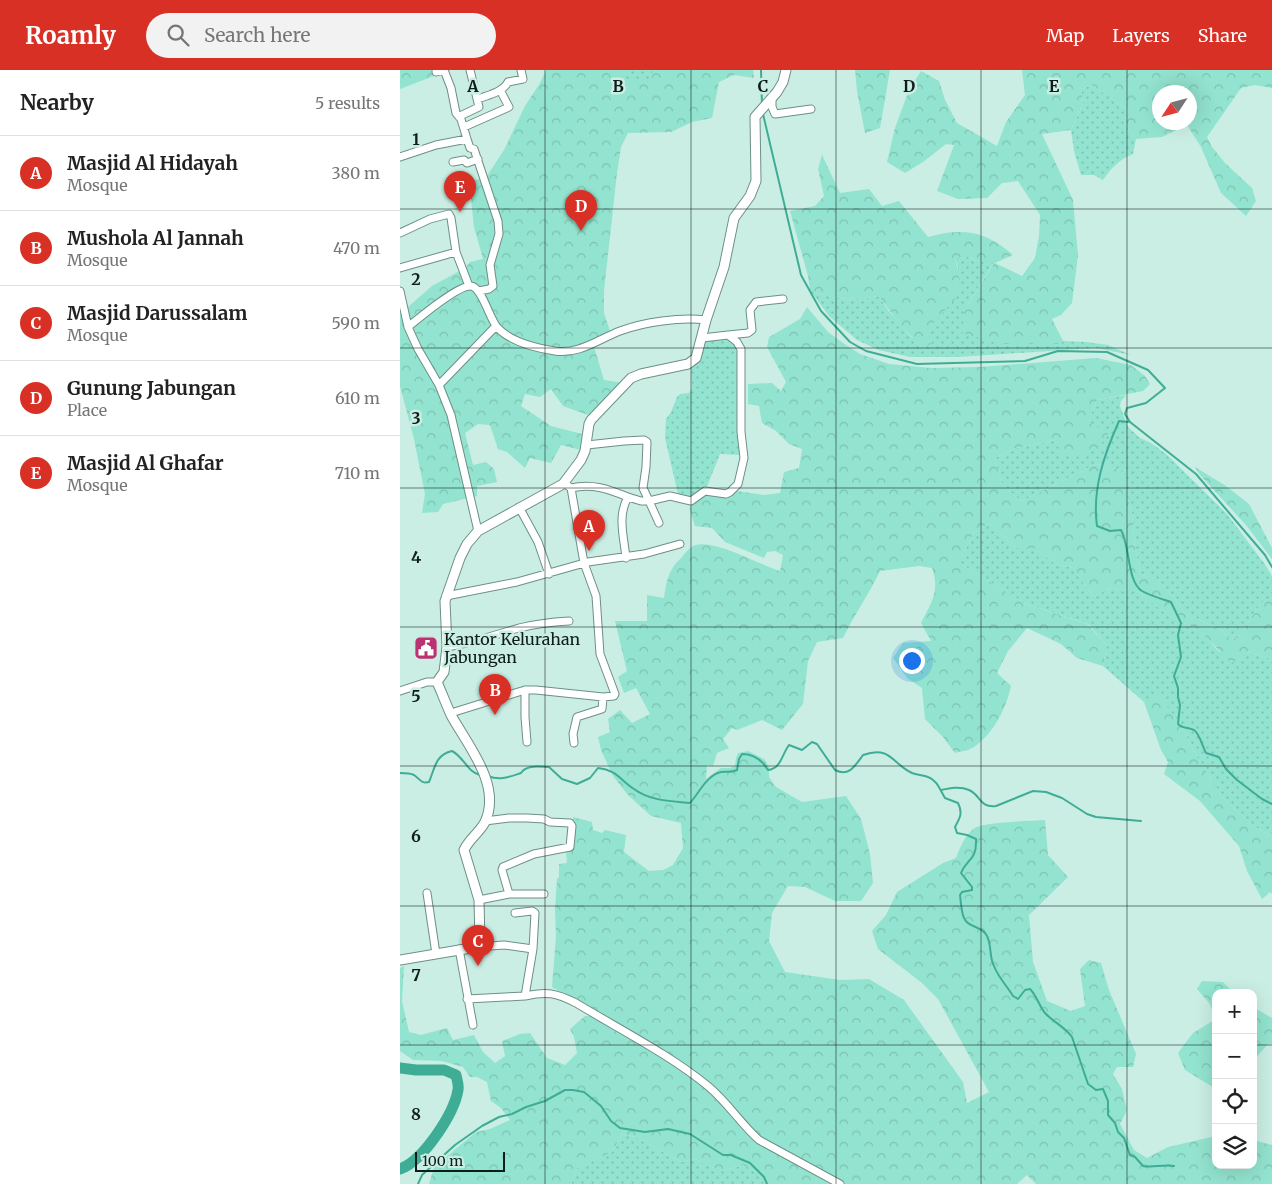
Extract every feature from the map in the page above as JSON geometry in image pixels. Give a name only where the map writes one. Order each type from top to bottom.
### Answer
[{"type":"street","points":[[436,72],[444,70],[451,88],[456,113],[464,127],[470,148],[474,149],[496,213],[498,234],[490,265],[493,286],[489,289],[478,291]]},
{"type":"street","points":[[460,118],[462,115],[479,107],[470,70]]},
{"type":"street","points":[[478,99],[500,90],[508,82],[523,79],[521,70]]},
{"type":"street","points":[[451,713],[525,690],[603,697],[611,697],[614,694],[600,654],[596,596],[584,563],[567,486],[581,460],[591,420],[628,380],[641,374],[688,364],[698,354],[706,320],[724,266],[734,218],[750,196],[756,181],[756,114],[771,100],[783,82],[786,70]]},
{"type":"street","points":[[464,127],[509,107],[500,90]]},
{"type":"street","points":[[771,100],[775,114],[811,108]]},
{"type":"street","points":[[400,157],[436,145],[467,139]]},
{"type":"street","points":[[453,162],[464,160],[467,163],[478,159]]},
{"type":"street","points":[[400,233],[430,219],[449,214],[456,252],[469,286]]},
{"type":"street","points":[[400,268],[456,252]]},
{"type":"street","points":[[408,327],[445,298],[469,286],[474,287],[478,291],[496,326],[509,336],[525,344],[564,352],[574,351],[635,327],[685,318],[706,320]]},
{"type":"street","points":[[400,291],[408,327],[418,349],[439,385],[451,415],[478,530]]},
{"type":"street","points":[[702,338],[748,332],[752,330],[750,310],[756,302],[783,300]]},
{"type":"street","points":[[439,385],[496,326]]},
{"type":"street","points":[[437,682],[444,672],[447,646],[446,596],[460,558],[467,544],[478,530],[519,507],[567,486],[605,488],[641,501],[670,496],[691,501],[705,491],[728,494],[738,484],[744,455],[741,349],[737,342],[728,335]]},
{"type":"street","points":[[586,445],[644,440],[647,442],[643,488],[659,523]]},
{"type":"street","points":[[626,558],[621,515],[622,506],[628,497]]},
{"type":"street","points":[[519,507],[538,542],[549,574]]},
{"type":"street","points":[[446,596],[549,574],[584,563],[626,558],[680,544]]},
{"type":"street","points":[[447,646],[478,641],[519,628],[548,622],[569,621]]},
{"type":"street","points":[[400,691],[427,682],[437,682]]},
{"type":"street","points":[[437,682],[451,713],[484,774],[490,801],[485,821],[464,850],[479,900],[480,944],[477,947]]},
{"type":"street","points":[[525,690],[527,742]]},
{"type":"street","points":[[574,743],[573,734],[576,717],[602,709],[603,697]]},
{"type":"street","points":[[485,821],[509,818],[544,819],[551,822],[570,823],[572,826],[570,847],[534,854],[503,867],[502,870],[509,894]]},
{"type":"street","points":[[427,893],[436,954]]},
{"type":"street","points":[[479,900],[509,894],[544,894]]},
{"type":"street","points":[[515,912],[534,912],[533,949],[525,996]]},
{"type":"street","points":[[400,960],[477,947],[504,946],[533,949]]},
{"type":"street","points":[[458,949],[472,1025]]},
{"type":"street","points":[[467,999],[525,996],[540,993],[561,995],[672,1061],[708,1087],[759,1140],[840,1184]]},
{"type":"green space","points":[[400,70],[441,70],[439,74],[400,89]]},
{"type":"green space","points":[[546,70],[626,70],[626,81],[648,81],[654,70],[753,70],[754,78],[734,75],[719,82],[712,118],[692,122],[671,132],[628,133],[621,147],[604,291],[604,313],[610,331],[592,340],[604,380],[623,383],[597,410],[588,415],[563,406],[551,389],[540,397],[525,394],[521,406],[551,426],[582,434],[581,450],[561,445],[551,463],[530,458],[525,468],[507,452],[498,449],[490,425],[478,424],[465,433],[473,465],[486,462],[494,469],[497,482],[477,486],[477,496],[443,504],[438,512],[422,513],[425,494],[414,439],[400,386],[400,314],[432,286],[465,268],[470,262],[483,259],[474,227],[469,180],[485,179],[504,150],[525,106]]},
{"type":"green space","points":[[626,70],[654,70],[648,81],[626,81]]},
{"type":"green space","points":[[855,70],[890,70],[880,128],[865,133],[857,91]]},
{"type":"green space","points":[[1022,70],[1272,70],[1272,88],[1255,85],[1241,88],[1207,137],[1212,147],[1225,163],[1252,188],[1256,201],[1246,216],[1221,193],[1201,147],[1190,130],[1197,130],[1197,85],[1152,85],[1152,130],[1177,130],[1162,137],[1136,139],[1124,123],[1128,110],[1092,85],[1081,89],[1083,104],[1071,130],[1042,134],[1073,200],[1078,255],[1072,303],[1061,315],[1052,319],[1063,341],[1060,344],[1000,344],[962,333],[964,311],[994,263],[980,262],[968,257],[955,258],[961,286],[955,299],[930,327],[932,343],[923,348],[900,325],[879,296],[844,299],[810,290],[790,211],[815,206],[824,196],[818,169],[822,155],[840,193],[869,189],[882,206],[899,201],[928,237],[952,232],[973,233],[983,236],[1013,255],[995,263],[1022,276],[1035,258],[1040,215],[1018,181],[1002,183],[987,198],[958,199],[937,191],[954,145],[946,144],[905,173],[887,162],[895,128],[909,90],[921,71],[939,81],[945,100],[957,123],[997,146],[1006,122],[1025,95]]},
{"type":"green space","points":[[1092,85],[1128,110],[1124,123],[1136,139],[1133,154],[1116,164],[1103,180],[1094,175],[1081,175],[1074,151],[1071,130],[1083,104],[1081,89]]},
{"type":"green space","points":[[968,257],[980,262],[994,262],[964,311],[1000,344],[1060,344],[1063,341],[1086,342],[1108,345],[1131,355],[1096,348],[958,357],[910,357],[879,350],[857,340],[829,316],[810,290],[844,299],[879,296],[888,310],[911,337],[932,343],[929,327],[942,313],[958,268],[955,258]]},
{"type":"green space","points":[[807,307],[828,332],[843,343],[860,354],[889,364],[931,368],[980,367],[1096,358],[1131,365],[1145,376],[1150,384],[1143,391],[1097,400],[1088,422],[1108,433],[1099,448],[1076,457],[1062,455],[1055,440],[1013,449],[995,458],[1003,483],[1010,492],[1022,501],[1096,464],[1126,471],[1127,497],[1132,513],[1135,548],[1141,575],[1156,578],[1173,596],[1185,613],[1223,631],[1229,639],[1238,638],[1261,603],[1272,597],[1272,658],[1247,652],[1239,660],[1231,663],[1207,638],[1195,629],[1170,616],[1137,591],[1112,588],[1093,596],[1073,568],[1056,564],[1034,548],[1016,548],[989,523],[974,533],[961,557],[961,564],[1024,603],[1087,624],[1107,645],[1103,666],[1077,658],[1061,644],[1027,628],[1008,651],[997,673],[1011,686],[998,720],[981,742],[967,750],[955,753],[943,737],[925,719],[922,688],[907,678],[893,658],[903,643],[931,641],[921,623],[934,596],[935,584],[932,568],[919,566],[880,571],[843,638],[817,642],[808,661],[803,704],[782,730],[762,720],[737,730],[732,728],[723,739],[729,748],[717,753],[713,766],[707,765],[706,779],[721,768],[735,766],[738,753],[748,751],[764,759],[769,767],[769,777],[776,787],[802,802],[846,796],[861,819],[870,854],[873,883],[861,901],[835,901],[805,887],[788,886],[772,913],[769,941],[785,972],[840,980],[869,979],[904,1000],[963,1082],[967,1103],[989,1092],[938,999],[922,983],[878,949],[872,931],[886,915],[897,892],[943,863],[956,858],[966,837],[975,828],[998,823],[1045,820],[1048,855],[1068,877],[1029,915],[1033,962],[1047,1001],[1071,1011],[1085,1006],[1080,969],[1089,960],[1101,963],[1109,990],[1136,1054],[1133,1067],[1117,1067],[1113,1074],[1122,1089],[1127,1110],[1120,1124],[1134,1150],[1147,1158],[1168,1147],[1212,1137],[1212,1169],[1257,1169],[1257,1141],[1272,1145],[1272,1184],[1036,1184],[1027,1175],[1017,1184],[764,1184],[759,1173],[743,1165],[729,1169],[718,1169],[695,1159],[681,1162],[636,1137],[622,1134],[612,1152],[577,1168],[571,1184],[429,1184],[434,1167],[476,1132],[490,1129],[510,1120],[501,1108],[491,1101],[487,1082],[477,1077],[470,1077],[463,1067],[442,1061],[413,1060],[400,1051],[400,968],[404,966],[402,1001],[409,1032],[421,1035],[447,1028],[453,1040],[474,1035],[483,1052],[495,1063],[505,1056],[502,1041],[520,1034],[530,1033],[547,1058],[565,1065],[577,1053],[574,1037],[570,1029],[585,1016],[591,1016],[593,1010],[552,987],[556,936],[557,879],[559,877],[559,864],[567,863],[566,850],[573,849],[573,817],[592,822],[593,830],[602,833],[605,830],[626,835],[624,852],[649,871],[663,870],[673,865],[683,848],[681,823],[651,816],[628,795],[613,776],[601,750],[598,737],[610,732],[608,719],[620,710],[632,723],[650,714],[636,688],[624,693],[618,677],[627,671],[615,621],[647,621],[647,595],[664,598],[671,571],[693,546],[701,544],[723,548],[780,571],[783,555],[775,551],[767,552],[764,558],[725,542],[712,528],[695,526],[689,508],[706,494],[723,497],[737,491],[764,495],[780,493],[784,472],[799,468],[802,449],[789,444],[776,431],[762,423],[759,406],[748,404],[748,384],[772,383],[781,391],[786,382],[767,347],[769,337],[800,319]]},
{"type":"green space","points":[[729,337],[738,349],[742,455],[720,454],[706,489],[690,500],[678,494],[665,438],[666,419],[677,397],[680,394],[689,393],[692,388],[691,369],[699,361],[704,340]]},
{"type":"green space","points":[[1126,395],[1121,401],[1120,406],[1128,427],[1140,438],[1151,443],[1166,454],[1227,514],[1272,576],[1272,597],[1261,603],[1238,638],[1229,639],[1223,631],[1185,613],[1173,596],[1156,578],[1141,575],[1135,548],[1132,513],[1127,497],[1126,471],[1096,464],[1022,501],[1010,492],[1003,483],[995,458],[1013,449],[1055,440],[1088,422],[1097,400]]},
{"type":"green space","points":[[1195,467],[1226,486],[1249,504],[1272,548],[1272,559],[1246,525],[1200,475]]},
{"type":"green space","points":[[989,523],[1016,548],[1034,548],[1056,564],[1073,568],[1093,596],[1112,588],[1137,591],[1170,616],[1195,629],[1207,638],[1218,651],[1239,660],[1246,652],[1272,658],[1272,837],[1254,826],[1223,798],[1197,757],[1182,727],[1156,692],[1144,702],[1103,666],[1107,645],[1088,624],[1024,603],[961,564],[961,557],[974,533]]},
{"type":"green space","points":[[1156,691],[1182,727],[1197,757],[1223,798],[1254,826],[1272,837],[1272,894],[1270,892],[1262,899],[1247,871],[1239,846],[1200,801],[1164,774],[1168,762],[1161,750],[1144,702]]},
{"type":"green space","points":[[1202,981],[1223,982],[1230,989],[1212,989],[1212,1010],[1209,1003],[1197,989]]},
{"type":"green space","points":[[1257,1009],[1272,1018],[1272,1044],[1268,1044],[1257,1056]]},
{"type":"green space","points":[[1212,1021],[1212,1087],[1185,1070],[1178,1053],[1193,1033]]},
{"type":"green space","points":[[622,1134],[636,1137],[681,1162],[695,1159],[718,1169],[729,1169],[743,1165],[759,1173],[764,1184],[571,1184],[577,1168],[612,1152]]},
{"type":"waterway","points":[[761,70],[762,105]]},
{"type":"waterway","points":[[763,114],[801,275],[821,311],[850,342],[866,351],[917,364],[1025,361],[1058,351],[1107,352],[1148,370],[1165,388],[1146,403],[1127,408],[1125,414],[1130,422],[1196,474],[1265,555],[1272,567]]},
{"type":"waterway","points":[[1128,422],[1119,421],[1104,459],[1096,499],[1097,526],[1110,531],[1121,530],[1131,572],[1137,586],[1145,593],[1171,602],[1181,623],[1178,635],[1181,657],[1174,676],[1180,705],[1178,724],[1194,730],[1206,753],[1219,757],[1226,769],[1237,780],[1262,799],[1272,804]]},
{"type":"waterway","points":[[488,776],[504,778],[521,773],[530,767],[549,767],[562,779],[577,784],[590,778],[598,768],[614,773],[634,789],[647,796],[661,800],[690,803],[704,785],[716,774],[737,770],[742,754],[757,758],[768,770],[779,764],[789,745],[802,750],[812,742],[817,744],[835,770],[840,772],[851,769],[863,755],[880,752],[891,757],[912,773],[931,778],[945,798],[958,803],[960,807],[961,813],[955,827],[957,833],[976,839],[975,851],[961,873],[972,887],[972,890],[962,892],[960,895],[962,909],[966,921],[982,930],[987,936],[992,963],[998,974],[1013,996],[1018,999],[1025,990],[1030,989],[1045,1013],[1072,1037],[1088,1084],[1096,1090],[1103,1089],[1108,1101],[1108,1115],[1124,1138],[1130,1155],[1135,1157],[1143,1166],[1174,1166]]},
{"type":"waterway","points":[[400,773],[412,774],[422,782],[429,782],[439,759],[452,751],[472,771],[480,775]]},
{"type":"waterway","points":[[941,790],[966,789],[973,792],[983,803],[990,806],[996,806],[1033,791],[1046,792],[1062,798],[1087,814],[1096,817],[1141,821]]},
{"type":"waterway","points":[[400,1068],[444,1070],[456,1075],[458,1086],[455,1100],[436,1136],[418,1157],[400,1169]]},
{"type":"waterway","points":[[418,1184],[422,1175],[455,1145],[482,1126],[499,1117],[545,1101],[565,1090],[584,1092],[601,1106],[611,1121],[620,1128],[645,1132],[668,1129],[690,1134],[723,1155],[731,1155],[750,1163],[764,1177],[767,1184]]},
{"type":"place","name":"Masjid Al Ghafar","points":[[460,212]]},
{"type":"place","name":"Gunung Jabungan","points":[[581,231]]},
{"type":"place","name":"Masjid Al Hidayah","points":[[589,551]]},
{"type":"place","name":"Kantor Kelurahan Jabungan","points":[[426,648]]},
{"type":"place","name":"Mushola Al Jannah","points":[[495,715]]},
{"type":"place","name":"Masjid Darussalam","points":[[478,966]]}]
